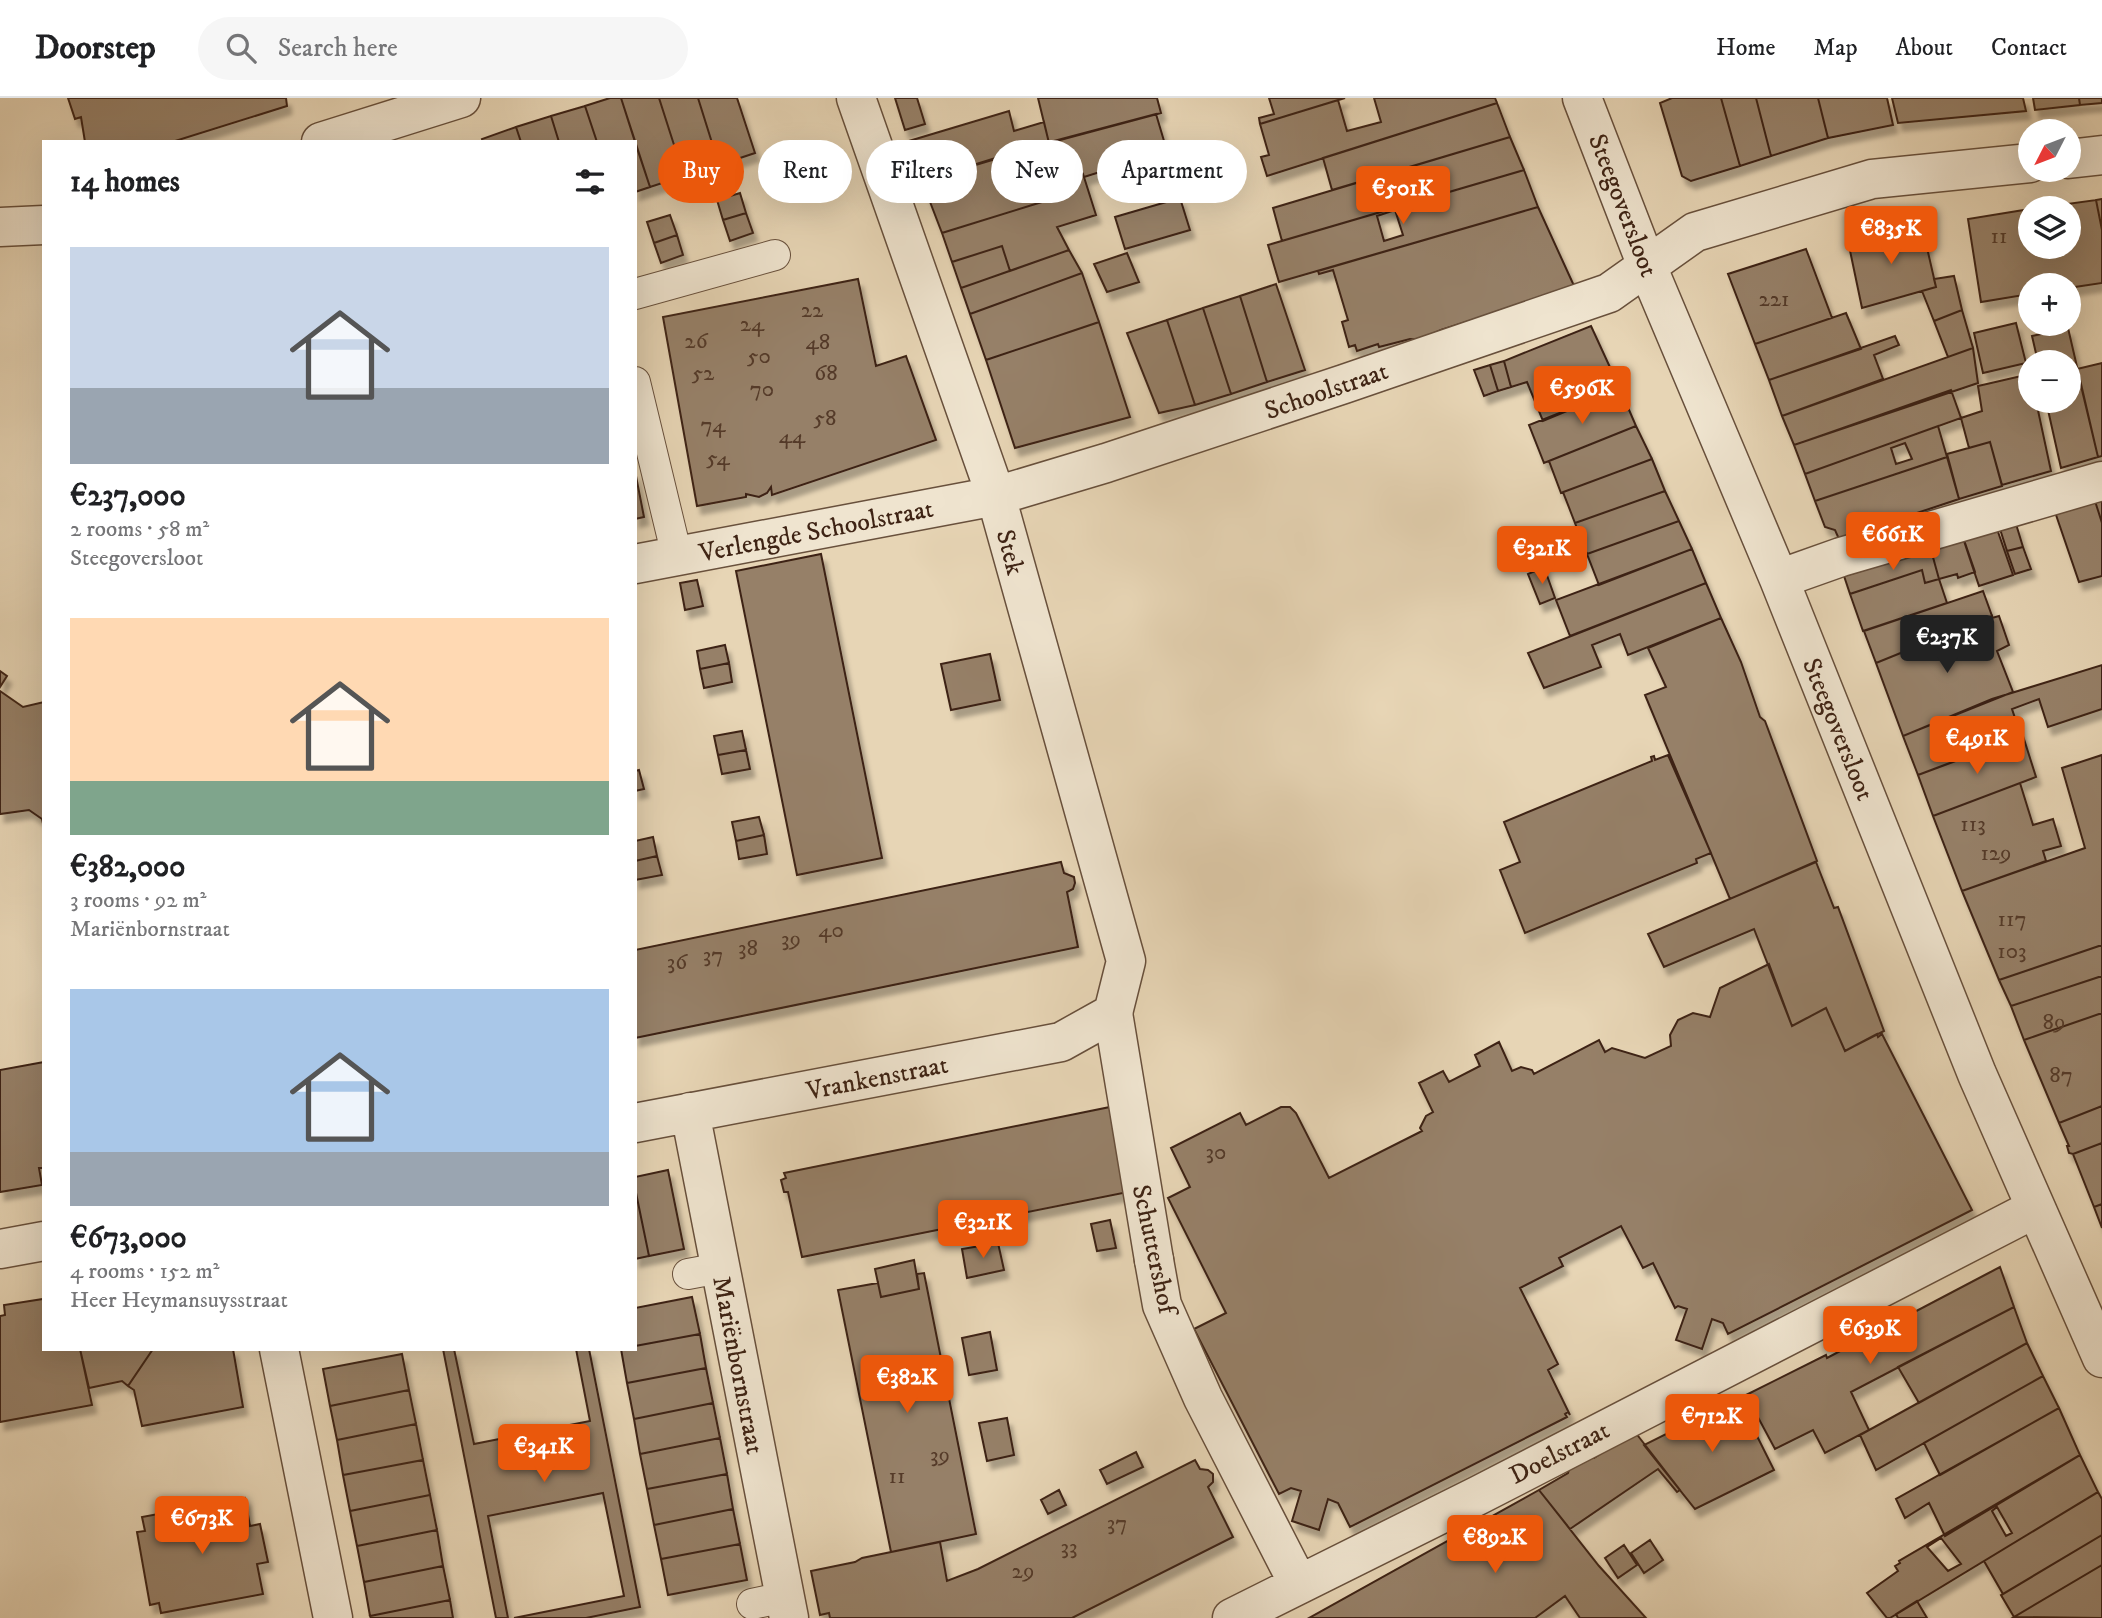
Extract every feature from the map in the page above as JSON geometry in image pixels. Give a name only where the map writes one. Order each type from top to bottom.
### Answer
[{"type":"street","points":[[327,140],[461,98]]},
{"type":"street","name":"Stek","points":[[856,98],[996,496],[1126,961],[1113,1013]]},
{"type":"street","name":"Steegoversloot","points":[[1582,98],[1647,266],[1779,579],[1977,1074],[2102,1358]]},
{"type":"street","points":[[2081,157],[2102,155]]},
{"type":"street","name":"Schoolstraat","points":[[996,496],[1159,446],[1609,293],[1695,232],[1872,179],[2018,164]]},
{"type":"street","points":[[0,226],[42,225]]},
{"type":"street","points":[[1779,579],[1841,557],[2102,481]]},
{"type":"street","name":"Verlengde Schoolstraat","points":[[637,564],[996,496]]},
{"type":"street","name":"Vrankenstraat","points":[[637,1123],[1061,1042],[1113,1013]]},
{"type":"street","name":"Schuttershof","points":[[1113,1013],[1163,1305],[1188,1363],[1298,1583]]},
{"type":"street","name":"Mariënbornstraat","points":[[690,1112],[704,1271],[775,1606]]},
{"type":"street","name":"Doelstraat","points":[[1232,1618],[1479,1495],[2036,1208]]},
{"type":"street","points":[[0,1248],[42,1241]]},
{"type":"street","points":[[279,1351],[333,1618]]},
{"type":"lane","points":[[637,293],[775,255]]},
{"type":"lane","points":[[637,390],[677,556]]},
{"type":"building","points":[[68,98],[286,98],[287,106],[178,140],[85,140],[81,117],[75,119]]},
{"type":"building","points":[[610,98],[621,98],[634,140],[596,140],[585,106]]},
{"type":"building","points":[[621,98],[659,98],[672,140],[658,140],[658,184],[650,187],[637,140],[635,140]]},
{"type":"building","points":[[659,98],[698,98],[711,140],[672,140]]},
{"type":"building","points":[[698,98],[737,98],[755,153],[744,157],[744,140],[711,140]]},
{"type":"building","points":[[895,98],[917,98],[925,124],[905,130]]},
{"type":"building","points":[[1038,98],[1157,98],[1161,113],[1060,140],[1048,140]]},
{"type":"building","points":[[1269,98],[1345,98],[1260,124],[1259,118],[1274,114]]},
{"type":"building","points":[[1374,98],[1495,98],[1497,103],[1267,176],[1261,157],[1269,155],[1260,124],[1338,100],[1347,131],[1381,122]]},
{"type":"building","points":[[1672,98],[1721,98],[1740,166],[1691,181],[1682,176],[1660,103]]},
{"type":"building","points":[[1721,98],[1756,98],[1771,156],[1740,166]]},
{"type":"building","points":[[1756,98],[1818,98],[1828,138],[1771,156]]},
{"type":"building","points":[[1818,98],[1887,98],[1893,125],[1828,138]]},
{"type":"building","points":[[1892,98],[2023,98],[2026,111],[1898,123]]},
{"type":"building","points":[[2033,98],[2079,98],[2080,105],[2035,110]]},
{"type":"building","points":[[2079,98],[2102,98],[2102,103],[2080,105]]},
{"type":"building","points":[[1497,103],[1510,137],[1332,190],[1323,158]]},
{"type":"building","points":[[585,106],[596,140],[558,140],[551,116]]},
{"type":"building","points":[[1009,111],[1014,131],[1044,122],[1048,140],[991,140],[991,160],[977,165],[977,140],[912,140]]},
{"type":"building","points":[[1156,114],[1164,140],[1097,140],[1097,173],[1084,177],[1083,140],[1058,140]]},
{"type":"building","points":[[551,116],[558,140],[520,140],[516,127]]},
{"type":"building","points":[[516,127],[520,140],[482,140]]},
{"type":"building","points":[[1510,137],[1524,170],[1282,241],[1273,208]],"holes":[[[1415,177],[1421,195],[1399,201],[1394,184]]]},
{"type":"building","points":[[637,148],[650,187],[637,191]]},
{"type":"building","points":[[991,159],[991,203],[1039,203],[942,233],[930,203],[977,203],[977,164]]},
{"type":"building","points":[[1524,170],[1538,207],[1279,282],[1268,245]],"holes":[[[1395,210],[1403,235],[1384,241],[1377,216]]]},
{"type":"building","points":[[1083,174],[1096,215],[1057,227],[1069,250],[1010,271],[1002,246],[952,262],[942,233],[1039,203],[1083,203]]},
{"type":"building","points":[[2102,199],[2102,230],[2096,200]]},
{"type":"building","points":[[2096,200],[2102,230],[2102,283],[2081,286],[2081,273],[2018,273],[2018,296],[1981,302],[1968,219],[2018,211],[2018,259],[2081,259],[2081,202]]},
{"type":"building","points":[[718,203],[743,203],[746,213],[723,220]]},
{"type":"building","points":[[1163,203],[1182,203],[1190,230],[1125,249],[1115,217]]},
{"type":"building","points":[[1538,207],[1575,288],[1441,330],[1420,340],[1410,339],[1379,347],[1378,344],[1357,351],[1355,345],[1349,347],[1342,322],[1348,320],[1333,270],[1319,274],[1318,271]]},
{"type":"building","points":[[746,213],[753,233],[730,241],[723,220]]},
{"type":"building","points":[[670,215],[677,235],[654,243],[647,222]]},
{"type":"building","points":[[1922,226],[1936,287],[1862,308],[1848,241]]},
{"type":"building","points":[[677,235],[683,255],[661,263],[654,243]]},
{"type":"building","points":[[1002,246],[1010,271],[961,288],[952,262]]},
{"type":"building","points":[[1806,249],[1832,318],[1755,344],[1728,274]]},
{"type":"building","points":[[1069,250],[1082,273],[970,314],[961,288]]},
{"type":"building","points":[[1127,253],[1139,282],[1107,292],[1094,264]]},
{"type":"building","points":[[1082,273],[1099,322],[986,360],[970,314]]},
{"type":"building","points":[[1954,276],[1962,310],[1934,321],[1922,291],[1936,287],[1934,279]]},
{"type":"building","points":[[858,279],[876,366],[906,356],[936,440],[772,495],[771,487],[759,497],[746,494],[746,497],[697,506],[663,317]]},
{"type":"building","points":[[1276,284],[1305,370],[1267,382],[1240,296]]},
{"type":"building","points":[[1240,296],[1267,382],[1231,394],[1203,308]]},
{"type":"building","points":[[1203,308],[1231,394],[1195,405],[1167,320]]},
{"type":"building","points":[[1962,310],[1973,348],[1948,357],[1934,321]]},
{"type":"building","points":[[1846,313],[1861,349],[1769,380],[1755,344]]},
{"type":"building","points":[[1167,320],[1195,405],[1159,413],[1127,333]]},
{"type":"building","points":[[1099,322],[1130,417],[1015,448],[986,360]]},
{"type":"building","points":[[2016,323],[2023,350],[2018,350],[2018,365],[1983,373],[1974,333]]},
{"type":"building","points":[[1591,326],[1620,389],[1543,421],[1527,382],[1511,387],[1504,361]]},
{"type":"building","points":[[1895,336],[1899,345],[1874,355],[1883,379],[1782,416],[1769,380]]},
{"type":"building","points":[[2032,336],[2070,336],[2073,350],[2035,350]]},
{"type":"building","points":[[1973,348],[1978,383],[1794,445],[1782,416]]},
{"type":"building","points":[[1504,361],[1511,387],[1498,391],[1490,365]]},
{"type":"building","points":[[2102,363],[2102,456],[2098,457],[2081,386],[2081,368]]},
{"type":"building","points":[[1490,365],[1498,391],[1484,396],[1474,370]]},
{"type":"building","points":[[2018,377],[2018,413],[2039,413],[2051,471],[2002,485],[1990,442],[1969,448],[1961,418],[1982,411],[1978,386]]},
{"type":"building","points":[[2081,384],[2098,457],[2061,468],[2049,413],[2081,413]]},
{"type":"building","points":[[1620,389],[1636,426],[1544,463],[1529,425]]},
{"type":"building","points":[[1951,390],[1961,418],[1805,474],[1794,445]]},
{"type":"building","points":[[1636,426],[1652,459],[1561,493],[1549,461]]},
{"type":"building","points":[[1938,426],[1947,457],[1815,501],[1805,474]],"holes":[[[1905,443],[1912,459],[1896,464],[1891,448]]]},
{"type":"building","points":[[1990,442],[2002,486],[1959,499],[1947,454]]},
{"type":"building","points":[[1947,457],[1959,499],[1839,539],[1835,530],[1825,527],[1815,501]]},
{"type":"building","points":[[1652,459],[1665,491],[1575,523],[1563,492]]},
{"type":"building","points":[[637,481],[644,517],[637,519]]},
{"type":"building","points":[[1665,491],[1679,521],[1587,554],[1575,523]]},
{"type":"building","points":[[2102,499],[2102,523],[2095,501]]},
{"type":"building","points":[[2095,501],[2102,523],[2102,576],[2079,582],[2055,512]]},
{"type":"building","points":[[1679,521],[1692,549],[1599,585],[1587,554]]},
{"type":"building","points":[[2016,524],[2023,547],[2007,551],[2000,529]]},
{"type":"building","points":[[1997,529],[2013,575],[1979,586],[1963,538]]},
{"type":"building","points":[[1964,540],[1975,572],[1958,578],[1957,574],[1939,579],[1931,550]]},
{"type":"building","points":[[2023,547],[2031,569],[2015,574],[2007,551]]},
{"type":"building","points":[[1692,549],[1706,583],[1570,636],[1556,600]]},
{"type":"building","points":[[1931,550],[1939,579],[1925,583],[1922,570],[1850,594],[1844,576]]},
{"type":"building","points":[[821,554],[882,858],[797,875],[736,571]]},
{"type":"building","points":[[1544,567],[1555,598],[1540,604],[1528,574]]},
{"type":"building","points":[[1922,570],[1925,583],[1939,579],[1947,603],[1863,631],[1850,594]]},
{"type":"building","points":[[697,580],[703,606],[685,610],[680,583]]},
{"type":"building","points":[[1706,583],[1721,618],[1628,655],[1620,634],[1592,645],[1601,667],[1544,688],[1528,653]]},
{"type":"building","points":[[1983,591],[1992,616],[1876,663],[1864,631]]},
{"type":"building","points":[[1992,616],[1999,616],[2009,645],[1997,651],[2013,692],[1903,736],[1876,663]]},
{"type":"building","points":[[1721,618],[1741,662],[1760,717],[1765,721],[1817,861],[1730,899],[1645,695],[1666,687],[1648,648]]},
{"type":"building","points":[[725,645],[729,663],[700,669],[697,651]]},
{"type":"building","points":[[990,654],[1000,700],[951,710],[941,664]]},
{"type":"building","points":[[729,663],[732,682],[704,688],[700,669]]},
{"type":"building","points":[[2102,665],[2102,709],[2048,727],[2039,699],[2012,709],[2021,736],[1918,775],[1903,736],[1992,699]]},
{"type":"building","points":[[0,671],[7,676],[0,687]]},
{"type":"building","points":[[0,691],[23,707],[42,702],[42,819],[29,810],[0,814]]},
{"type":"building","points":[[742,731],[746,750],[718,755],[714,736]]},
{"type":"building","points":[[2023,736],[2036,777],[1933,816],[1918,775]]},
{"type":"building","points":[[746,750],[750,769],[722,774],[718,755]]},
{"type":"building","points":[[1668,755],[1711,853],[1696,859],[1697,863],[1525,933],[1500,870],[1520,862],[1504,822],[1652,761],[1651,757],[1654,756],[1655,760]]},
{"type":"building","points":[[2102,755],[2102,945],[1999,980],[1962,891],[2085,848],[2062,768]]},
{"type":"building","points":[[637,770],[644,789],[637,791]]},
{"type":"building","points":[[2020,783],[2033,825],[2053,819],[2061,846],[2043,851],[2046,861],[1962,891],[1933,816]]},
{"type":"building","points":[[759,817],[764,835],[736,841],[732,822]]},
{"type":"building","points":[[764,835],[767,854],[739,859],[736,841]]},
{"type":"building","points":[[653,837],[657,856],[637,861],[637,841]]},
{"type":"building","points":[[657,856],[662,875],[637,880],[637,861]]},
{"type":"building","points":[[1061,862],[1064,873],[1074,877],[1075,883],[1073,889],[1067,892],[1078,947],[637,1038],[637,950]]},
{"type":"building","points":[[1816,862],[1834,908],[1838,907],[1884,1031],[1845,1051],[1826,1008],[1792,1026],[1754,929],[1664,967],[1648,934]]},
{"type":"building","points":[[2102,945],[2102,976],[2011,1006],[1999,980]]},
{"type":"building","points":[[1769,964],[1792,1026],[1826,1008],[1845,1051],[1882,1034],[1972,1210],[1728,1334],[1723,1323],[1712,1319],[1702,1349],[1676,1340],[1687,1309],[1678,1306],[1675,1308],[1653,1263],[1643,1268],[1621,1226],[1559,1258],[1563,1266],[1520,1288],[1558,1364],[1548,1370],[1570,1415],[1568,1412],[1565,1414],[1567,1417],[1350,1527],[1338,1503],[1328,1499],[1319,1530],[1292,1521],[1301,1491],[1291,1488],[1279,1494],[1194,1329],[1226,1313],[1168,1198],[1190,1187],[1171,1148],[1240,1113],[1246,1125],[1281,1107],[1290,1107],[1296,1113],[1329,1178],[1422,1131],[1420,1128],[1426,1116],[1433,1112],[1419,1083],[1443,1071],[1449,1082],[1480,1066],[1475,1055],[1499,1042],[1512,1071],[1521,1067],[1532,1070],[1534,1074],[1599,1040],[1605,1052],[1612,1048],[1645,1058],[1671,1046],[1670,1035],[1678,1020],[1693,1013],[1710,1017],[1720,988]]},
{"type":"building","points":[[2102,976],[2102,1013],[2024,1040],[2011,1006]]},
{"type":"building","points":[[2102,1013],[2102,1106],[2059,1123],[2024,1040]]},
{"type":"building","points":[[42,1062],[42,1168],[39,1168],[42,1185],[0,1192],[0,1070]]},
{"type":"building","points":[[2102,1106],[2102,1143],[2073,1154],[2069,1153],[2069,1146],[2059,1123]]},
{"type":"building","points":[[1110,1107],[1128,1192],[802,1257],[788,1192],[784,1192],[781,1180],[786,1178],[784,1173]]},
{"type":"building","points":[[2102,1143],[2102,1204],[2094,1207],[2073,1154]]},
{"type":"building","points":[[668,1170],[684,1249],[649,1256],[637,1198],[637,1177]]},
{"type":"building","points":[[637,1198],[649,1256],[637,1259]]},
{"type":"building","points":[[2102,1204],[2102,1228],[2094,1207]]},
{"type":"building","points":[[1110,1220],[1116,1248],[1097,1251],[1091,1224]]},
{"type":"building","points":[[998,1243],[1004,1270],[967,1278],[962,1249]]},
{"type":"building","points":[[914,1260],[919,1289],[881,1297],[875,1269]]},
{"type":"building","points":[[2000,1267],[2014,1307],[1851,1392],[1869,1430],[1825,1453],[1813,1430],[1775,1449],[1746,1395],[1826,1355],[1827,1358]]},
{"type":"building","points":[[924,1273],[976,1534],[891,1552],[838,1290],[878,1283],[881,1297],[919,1289],[917,1274]]},
{"type":"building","points":[[692,1297],[700,1334],[637,1346],[637,1308]]},
{"type":"building","points":[[42,1299],[42,1351],[80,1351],[92,1405],[0,1422],[0,1316],[5,1315],[4,1305]]},
{"type":"building","points":[[2014,1307],[2027,1343],[1919,1403],[1898,1367]]},
{"type":"building","points":[[990,1332],[997,1370],[969,1375],[962,1338]]},
{"type":"building","points":[[700,1334],[706,1368],[627,1383],[621,1351],[637,1351],[637,1346]]},
{"type":"building","points":[[2027,1343],[2043,1376],[1876,1470],[1860,1435]]},
{"type":"building","points":[[80,1351],[152,1351],[128,1386],[122,1381],[89,1388]]},
{"type":"building","points":[[152,1351],[233,1351],[243,1407],[142,1426],[134,1390],[128,1386]]},
{"type":"building","points":[[443,1351],[454,1351],[474,1444],[590,1421],[576,1351],[589,1351],[640,1607],[586,1618],[514,1618],[624,1596],[603,1493],[488,1516],[508,1618],[496,1618]]},
{"type":"building","points":[[402,1354],[409,1390],[330,1406],[323,1369]]},
{"type":"building","points":[[706,1368],[713,1403],[634,1419],[627,1383]]},
{"type":"building","points":[[2043,1376],[2059,1408],[1940,1475],[1924,1443]]},
{"type":"building","points":[[409,1390],[416,1424],[337,1440],[330,1406]]},
{"type":"building","points":[[1738,1398],[1774,1470],[1695,1509],[1644,1445]]},
{"type":"building","points":[[713,1403],[720,1438],[640,1454],[634,1419]]},
{"type":"building","points":[[2059,1408],[2080,1455],[1945,1536],[1929,1503],[1905,1518],[1896,1499]]},
{"type":"building","points":[[1007,1418],[1014,1455],[987,1461],[979,1423]]},
{"type":"building","points":[[416,1424],[423,1460],[343,1475],[337,1440]]},
{"type":"building","points":[[1635,1432],[1680,1490],[1677,1492],[1658,1469],[1570,1529],[1539,1490],[1568,1473],[1570,1466],[1586,1456],[1594,1458]]},
{"type":"building","points":[[720,1438],[727,1474],[647,1489],[640,1454]]},
{"type":"building","points":[[1136,1452],[1143,1467],[1107,1484],[1100,1470]]},
{"type":"building","points":[[2080,1455],[2098,1492],[1887,1618],[1867,1593],[1898,1571],[1895,1566],[1899,1561]],"holes":[[[1997,1507],[2012,1533],[2006,1536],[1992,1511]],[[1941,1538],[1961,1564],[1948,1571],[1927,1547]]]},
{"type":"building","points":[[423,1460],[430,1495],[350,1511],[343,1475]]},
{"type":"building","points":[[1195,1460],[1200,1469],[1213,1474],[1213,1482],[1208,1487],[1233,1537],[1072,1618],[830,1618],[829,1613],[820,1615],[811,1571],[940,1542],[947,1581],[978,1569]]},
{"type":"building","points":[[727,1474],[733,1509],[654,1525],[647,1489]]},
{"type":"building","points":[[1059,1490],[1066,1505],[1048,1514],[1041,1500]]},
{"type":"building","points":[[1539,1490],[1599,1566],[1646,1618],[1580,1618],[1565,1596],[1535,1618],[1309,1618]]},
{"type":"building","points":[[2098,1492],[2102,1499],[2102,1535],[2003,1594],[1984,1561]]},
{"type":"building","points":[[430,1495],[437,1530],[357,1546],[350,1511]]},
{"type":"building","points":[[245,1498],[250,1526],[260,1524],[268,1562],[257,1564],[263,1594],[161,1613],[159,1603],[150,1605],[137,1532],[145,1531],[142,1517]]},
{"type":"building","points":[[733,1509],[740,1544],[661,1559],[654,1525]]},
{"type":"building","points":[[437,1530],[443,1566],[364,1582],[357,1546]]},
{"type":"building","points":[[2102,1535],[2102,1565],[2014,1617],[2001,1595]]},
{"type":"building","points":[[1650,1540],[1663,1560],[1644,1573],[1631,1553]]},
{"type":"building","points":[[740,1544],[747,1580],[668,1595],[661,1559]]},
{"type":"building","points":[[1624,1545],[1637,1565],[1618,1578],[1605,1558]]},
{"type":"building","points":[[2102,1565],[2102,1618],[2014,1617]]},
{"type":"building","points":[[443,1566],[450,1600],[370,1616],[364,1582]]},
{"type":"building","points":[[450,1600],[453,1618],[370,1616]]},
{"type":"building","points":[[1917,1601],[1927,1618],[1898,1618],[1896,1614]]}]
